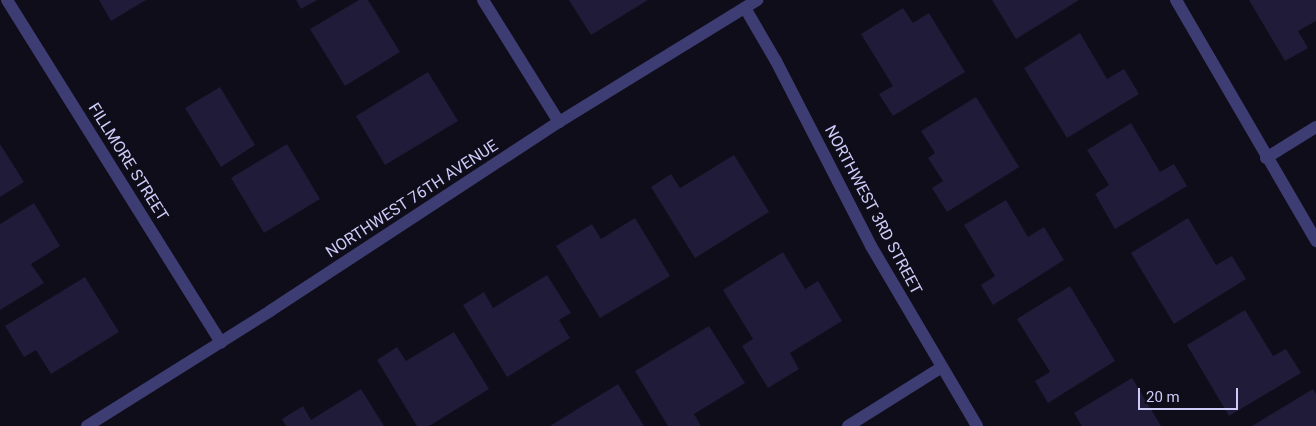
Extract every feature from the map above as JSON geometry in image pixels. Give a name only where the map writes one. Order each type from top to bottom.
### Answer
[{"type":"street","name":"FILLMORE STREET","points":[[7,0],[221,343]]},
{"type":"street","points":[[483,0],[559,122]]},
{"type":"street","name":"NORTHWEST 76TH AVENUE","points":[[87,426],[221,343],[559,122],[756,0]]},
{"type":"street","points":[[1176,0],[1266,158],[1316,241]]},
{"type":"street","name":"NORTHWEST 3RD STREET","points":[[745,8],[776,61],[871,246],[977,426]]},
{"type":"street","points":[[1266,158],[1316,126]]},
{"type":"street","points":[[848,426],[942,367]]},
{"type":"building","points":[[99,0],[146,0],[111,21]]},
{"type":"building","points":[[296,0],[317,0],[301,9]]},
{"type":"building","points":[[359,0],[368,0],[400,52],[345,86],[310,29]]},
{"type":"building","points":[[569,0],[648,0],[591,35]]},
{"type":"building","points":[[992,0],[1079,0],[1016,39]]},
{"type":"building","points":[[1249,0],[1316,0],[1316,21],[1298,31],[1308,48],[1285,61]]},
{"type":"building","points":[[903,8],[913,23],[929,13],[965,72],[893,116],[879,94],[893,86],[861,34]]},
{"type":"building","points":[[1080,33],[1107,79],[1124,69],[1139,94],[1067,138],[1024,68]]},
{"type":"building","points":[[428,72],[458,121],[385,165],[356,116]]},
{"type":"building","points":[[220,87],[255,145],[221,167],[185,108]]},
{"type":"building","points":[[976,97],[1019,167],[947,212],[932,188],[943,181],[928,158],[935,153],[921,131]]},
{"type":"building","points":[[1131,123],[1160,172],[1174,164],[1187,186],[1115,229],[1095,194],[1109,185],[1087,150]]},
{"type":"building","points":[[0,144],[24,182],[0,197]]},
{"type":"building","points":[[287,144],[320,199],[264,233],[231,178]]},
{"type":"building","points":[[734,155],[769,212],[695,258],[651,187],[671,174],[680,188]]},
{"type":"building","points":[[1006,200],[1028,237],[1044,227],[1064,260],[993,305],[981,285],[995,276],[964,225]]},
{"type":"building","points":[[34,203],[60,246],[31,264],[44,283],[0,310],[0,224]]},
{"type":"building","points":[[635,218],[670,276],[600,318],[556,246],[592,224],[601,239]]},
{"type":"building","points":[[1188,218],[1216,265],[1232,256],[1246,279],[1174,324],[1131,253]]},
{"type":"building","points":[[783,252],[805,289],[818,281],[842,321],[790,353],[799,369],[768,388],[742,346],[753,339],[723,290]]},
{"type":"building","points":[[547,275],[571,313],[559,320],[570,338],[507,377],[463,305],[484,292],[493,308]]},
{"type":"building","points":[[85,277],[119,332],[51,374],[36,350],[24,357],[5,326]]},
{"type":"building","points":[[1070,286],[1115,361],[1048,403],[1035,381],[1050,372],[1017,319]]},
{"type":"building","points":[[1245,310],[1273,356],[1286,349],[1301,373],[1229,416],[1187,345]]},
{"type":"building","points":[[709,326],[745,383],[694,414],[701,426],[668,426],[635,371]]},
{"type":"building","points":[[454,332],[489,389],[429,426],[417,426],[377,360],[397,347],[406,361]]},
{"type":"building","points":[[1132,378],[1161,426],[1082,426],[1074,413]]},
{"type":"building","points":[[618,384],[644,426],[550,426]]},
{"type":"building","points":[[361,389],[384,426],[286,426],[282,419],[303,406],[311,420]]},
{"type":"building","points":[[1313,389],[1316,394],[1316,426],[1252,426]]}]
